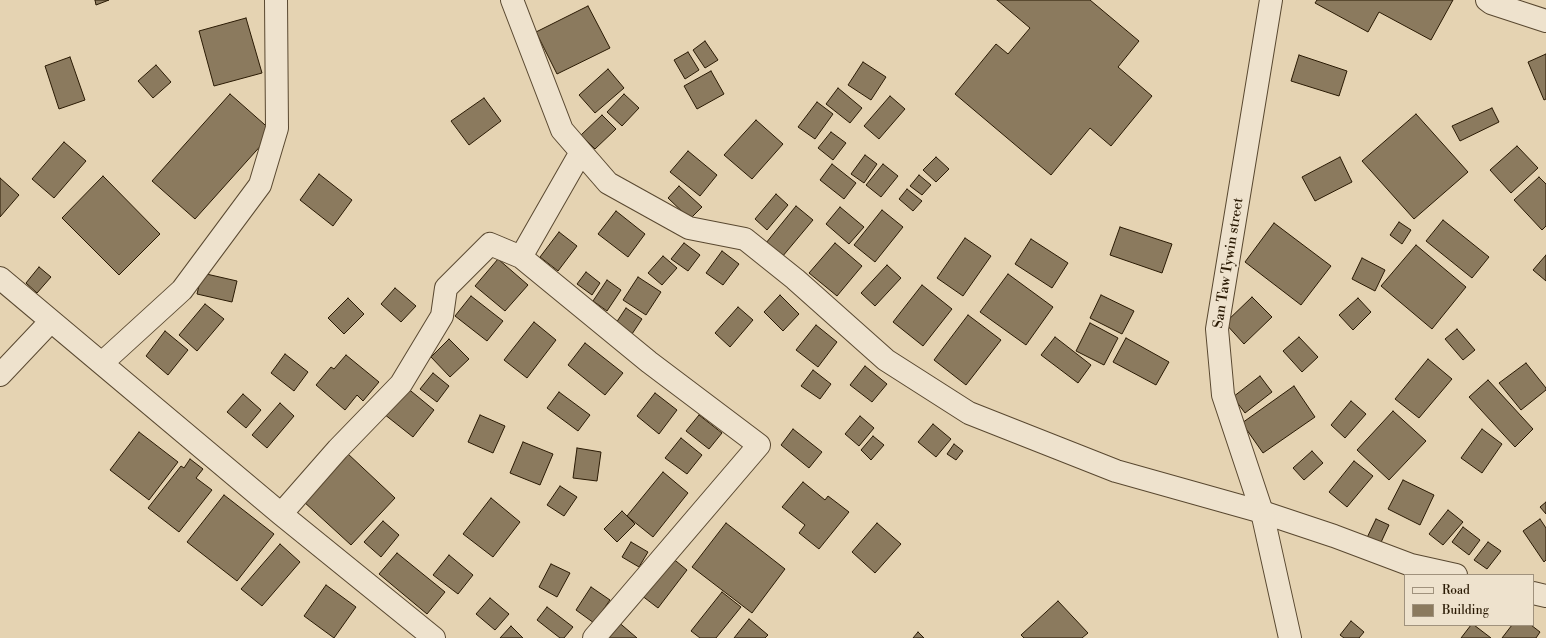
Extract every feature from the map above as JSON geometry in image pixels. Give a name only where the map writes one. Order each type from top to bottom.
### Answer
[{"type":"street","points":[[102,363],[182,290],[260,185],[277,128],[276,0]]},
{"type":"street","points":[[512,0],[562,130],[608,183],[688,228],[745,239],[795,279],[886,360],[969,413],[1116,471],[1262,512],[1334,536],[1411,565],[1452,574]]},
{"type":"street","name":"San Taw Tywin street","points":[[1272,0],[1218,329],[1223,395],[1262,512],[1290,638]]},
{"type":"street","points":[[1487,0],[1491,3],[1546,21]]},
{"type":"street","points":[[521,257],[582,152]]},
{"type":"street","points":[[281,514],[338,449],[402,384],[442,316],[446,288],[490,244],[521,257],[649,362],[759,445],[594,638]]},
{"type":"street","points":[[0,278],[281,514],[434,638]]},
{"type":"street","points":[[0,375],[51,321]]},
{"type":"street","points":[[1534,593],[1546,596]]},
{"type":"building","points":[[95,0],[109,0],[96,5]]},
{"type":"building","points":[[997,0],[1090,0],[1139,41],[1118,67],[1152,96],[1111,146],[1090,128],[1051,175],[955,94],[996,44],[1008,54],[1030,28]]},
{"type":"building","points":[[1317,0],[1453,0],[1431,40],[1379,12],[1368,32],[1315,3]]},
{"type":"building","points":[[588,6],[610,48],[557,74],[536,32]]},
{"type":"building","points":[[246,18],[262,73],[214,86],[199,31]]},
{"type":"building","points":[[705,41],[718,60],[705,68],[693,50]]},
{"type":"building","points":[[688,52],[699,70],[685,79],[674,60]]},
{"type":"building","points":[[1546,54],[1546,99],[1544,100],[1528,62]]},
{"type":"building","points":[[1299,55],[1347,71],[1339,96],[1291,81]]},
{"type":"building","points":[[70,57],[85,100],[59,109],[45,66]]},
{"type":"building","points":[[863,62],[886,77],[871,100],[848,85]]},
{"type":"building","points":[[156,65],[171,82],[153,98],[138,81]]},
{"type":"building","points":[[608,69],[624,88],[595,113],[579,95]]},
{"type":"building","points":[[711,71],[724,94],[697,109],[684,86]]},
{"type":"building","points":[[838,88],[862,108],[850,123],[826,104]]},
{"type":"building","points":[[230,94],[273,132],[195,219],[152,181]]},
{"type":"building","points":[[624,94],[639,108],[622,126],[607,112]]},
{"type":"building","points":[[890,96],[905,109],[879,139],[864,126]]},
{"type":"building","points":[[484,98],[501,121],[469,145],[451,121]]},
{"type":"building","points":[[817,102],[833,114],[815,139],[798,127]]},
{"type":"building","points":[[1492,108],[1499,122],[1460,141],[1452,126]]},
{"type":"building","points":[[1416,114],[1468,172],[1414,219],[1362,161]]},
{"type":"building","points":[[602,115],[616,129],[595,149],[581,135]]},
{"type":"building","points":[[756,120],[783,144],[752,179],[724,155]]},
{"type":"building","points":[[831,132],[846,143],[833,160],[818,148]]},
{"type":"building","points":[[64,142],[86,161],[54,198],[32,179]]},
{"type":"building","points":[[1517,146],[1538,168],[1511,193],[1490,170]]},
{"type":"building","points":[[688,151],[717,175],[700,196],[670,172]]},
{"type":"building","points":[[865,155],[877,164],[864,183],[851,174]]},
{"type":"building","points":[[936,157],[949,169],[936,182],[923,170]]},
{"type":"building","points":[[1340,157],[1352,182],[1315,201],[1302,177]]},
{"type":"building","points":[[832,164],[856,183],[844,199],[820,180]]},
{"type":"building","points":[[883,164],[898,176],[881,197],[866,185]]},
{"type":"building","points":[[319,174],[352,200],[333,226],[300,200]]},
{"type":"building","points":[[919,175],[931,185],[922,195],[910,186]]},
{"type":"building","points":[[103,176],[160,234],[119,275],[62,218]]},
{"type":"building","points":[[1539,177],[1546,184],[1546,226],[1542,230],[1514,200]]},
{"type":"building","points":[[0,178],[19,195],[0,217]]},
{"type":"building","points":[[679,186],[702,207],[690,219],[668,198]]},
{"type":"building","points":[[907,189],[922,201],[913,211],[899,199]]},
{"type":"building","points":[[776,194],[788,205],[767,230],[755,219]]},
{"type":"building","points":[[796,206],[813,220],[782,257],[766,243]]},
{"type":"building","points":[[840,207],[864,227],[849,244],[826,224]]},
{"type":"building","points":[[882,210],[903,227],[875,262],[854,245]]},
{"type":"building","points":[[616,211],[645,234],[628,257],[598,234]]},
{"type":"building","points":[[1443,220],[1489,257],[1472,278],[1426,241]]},
{"type":"building","points":[[1399,222],[1411,230],[1402,244],[1390,235]]},
{"type":"building","points":[[1274,223],[1331,266],[1301,305],[1245,262]]},
{"type":"building","points":[[1120,227],[1172,244],[1162,273],[1110,255]]},
{"type":"building","points":[[559,232],[577,246],[558,271],[540,257]]},
{"type":"building","points":[[965,238],[991,256],[963,296],[937,278]]},
{"type":"building","points":[[1031,239],[1068,263],[1052,288],[1015,264]]},
{"type":"building","points":[[684,243],[700,255],[688,271],[671,259]]},
{"type":"building","points":[[835,243],[862,266],[837,296],[809,273]]},
{"type":"building","points":[[1416,245],[1466,287],[1432,329],[1381,286]]},
{"type":"building","points":[[722,251],[739,264],[723,285],[706,273]]},
{"type":"building","points":[[1546,255],[1546,281],[1533,270]]},
{"type":"building","points":[[663,256],[677,268],[662,285],[648,273]]},
{"type":"building","points":[[1362,258],[1385,270],[1375,291],[1352,279]]},
{"type":"building","points":[[498,259],[528,285],[505,311],[475,286]]},
{"type":"building","points":[[887,265],[901,278],[875,306],[861,293]]},
{"type":"building","points":[[39,267],[51,277],[37,293],[26,283]]},
{"type":"building","points":[[586,272],[600,283],[592,295],[577,284]]},
{"type":"building","points":[[202,273],[237,281],[232,302],[197,294]]},
{"type":"building","points":[[1008,274],[1053,307],[1026,345],[980,312]]},
{"type":"building","points":[[638,277],[661,292],[646,315],[623,300]]},
{"type":"building","points":[[607,280],[621,290],[607,311],[593,301]]},
{"type":"building","points":[[922,285],[952,309],[923,346],[893,322]]},
{"type":"building","points":[[395,288],[416,306],[401,322],[381,304]]},
{"type":"building","points":[[780,295],[799,314],[783,331],[764,312]]},
{"type":"building","points":[[1101,295],[1134,311],[1122,334],[1090,318]]},
{"type":"building","points":[[471,296],[503,321],[487,341],[455,316]]},
{"type":"building","points":[[1252,297],[1272,317],[1244,344],[1225,323]]},
{"type":"building","points":[[348,298],[364,314],[344,334],[328,318]]},
{"type":"building","points":[[1358,298],[1371,312],[1353,330],[1339,315]]},
{"type":"building","points":[[205,304],[224,319],[197,351],[179,335]]},
{"type":"building","points":[[738,307],[753,320],[730,347],[715,333]]},
{"type":"building","points":[[626,308],[642,319],[630,337],[614,326]]},
{"type":"building","points":[[968,315],[1001,340],[966,385],[934,360]]},
{"type":"building","points":[[534,322],[556,340],[527,378],[504,360]]},
{"type":"building","points":[[1090,323],[1118,338],[1104,365],[1076,351]]},
{"type":"building","points":[[816,325],[837,342],[818,367],[796,350]]},
{"type":"building","points":[[1457,329],[1475,350],[1463,360],[1445,339]]},
{"type":"building","points":[[165,331],[188,350],[168,375],[146,356]]},
{"type":"building","points":[[1055,337],[1091,365],[1078,383],[1041,355]]},
{"type":"building","points":[[1299,337],[1318,357],[1302,372],[1283,351]]},
{"type":"building","points":[[1126,338],[1169,362],[1156,385],[1113,362]]},
{"type":"building","points":[[449,339],[469,359],[450,377],[431,357]]},
{"type":"building","points":[[585,343],[623,373],[605,395],[568,365]]},
{"type":"building","points":[[285,354],[308,372],[294,391],[271,373]]},
{"type":"building","points":[[346,355],[379,382],[363,401],[357,395],[345,410],[316,385],[331,367],[334,369]]},
{"type":"building","points":[[1428,359],[1452,379],[1419,418],[1395,399]]},
{"type":"building","points":[[1526,363],[1546,390],[1521,410],[1499,383]]},
{"type":"building","points":[[865,366],[887,384],[872,402],[850,385]]},
{"type":"building","points":[[813,370],[831,384],[820,399],[801,386]]},
{"type":"building","points":[[433,373],[449,386],[437,402],[420,389]]},
{"type":"building","points":[[1260,376],[1272,392],[1245,413],[1233,397]]},
{"type":"building","points":[[1488,380],[1533,429],[1515,447],[1469,397]]},
{"type":"building","points":[[1294,386],[1315,417],[1263,453],[1242,423]]},
{"type":"building","points":[[406,387],[434,410],[413,437],[384,414]]},
{"type":"building","points":[[559,392],[590,415],[578,431],[547,408]]},
{"type":"building","points":[[655,393],[677,410],[659,434],[637,416]]},
{"type":"building","points":[[243,394],[261,410],[246,428],[227,412]]},
{"type":"building","points":[[1351,401],[1366,414],[1345,438],[1331,425]]},
{"type":"building","points":[[280,403],[294,416],[267,448],[252,435]]},
{"type":"building","points":[[1393,411],[1426,441],[1389,480],[1357,450]]},
{"type":"building","points":[[480,415],[505,426],[493,453],[468,442]]},
{"type":"building","points":[[699,415],[722,433],[709,449],[686,431]]},
{"type":"building","points":[[860,416],[874,428],[859,446],[845,434]]},
{"type":"building","points":[[933,424],[951,439],[936,457],[918,442]]},
{"type":"building","points":[[793,429],[822,452],[809,468],[781,445]]},
{"type":"building","points":[[1482,429],[1502,444],[1482,473],[1461,458]]},
{"type":"building","points":[[139,432],[178,462],[149,500],[110,470]]},
{"type":"building","points":[[873,436],[884,445],[871,460],[861,450]]},
{"type":"building","points":[[681,438],[702,455],[687,474],[665,458]]},
{"type":"building","points":[[523,442],[553,454],[540,485],[510,473]]},
{"type":"building","points":[[954,444],[963,451],[956,460],[947,454]]},
{"type":"building","points":[[577,448],[601,452],[597,481],[573,478]]},
{"type":"building","points":[[1312,451],[1323,463],[1304,480],[1293,468]]},
{"type":"building","points":[[347,453],[395,498],[351,545],[303,501]]},
{"type":"building","points":[[190,459],[203,469],[196,478],[212,490],[179,532],[148,508],[181,466],[184,468]]},
{"type":"building","points":[[1354,461],[1373,476],[1347,507],[1329,492]]},
{"type":"building","points":[[663,472],[688,493],[653,537],[627,516]]},
{"type":"building","points":[[1403,480],[1434,495],[1420,525],[1388,509]]},
{"type":"building","points":[[803,482],[825,500],[828,496],[849,512],[819,549],[799,533],[805,525],[782,507]]},
{"type":"building","points":[[560,486],[577,497],[564,516],[547,505]]},
{"type":"building","points":[[224,495],[274,534],[237,581],[187,542]]},
{"type":"building","points":[[491,498],[520,522],[493,557],[463,534]]},
{"type":"building","points":[[1546,502],[1546,514],[1540,507]]},
{"type":"building","points":[[1448,510],[1463,522],[1443,545],[1429,534]]},
{"type":"building","points":[[622,511],[635,524],[617,542],[604,529]]},
{"type":"building","points":[[1376,519],[1389,525],[1377,551],[1364,544]]},
{"type":"building","points":[[1540,519],[1546,528],[1546,560],[1544,562],[1523,531]]},
{"type":"building","points":[[383,521],[399,535],[381,557],[364,542]]},
{"type":"building","points":[[726,523],[785,569],[752,613],[692,567]]},
{"type":"building","points":[[877,523],[901,544],[875,573],[852,552]]},
{"type":"building","points":[[1463,527],[1480,540],[1469,555],[1452,542]]},
{"type":"building","points":[[631,542],[648,552],[639,567],[622,557]]},
{"type":"building","points":[[1488,542],[1501,551],[1487,569],[1474,560]]},
{"type":"building","points":[[280,544],[300,562],[262,606],[241,589]]},
{"type":"building","points":[[397,553],[445,592],[427,614],[379,574]]},
{"type":"building","points":[[449,555],[473,575],[458,594],[433,575]]},
{"type":"building","points":[[671,557],[687,570],[658,608],[641,595]]},
{"type":"building","points":[[551,564],[570,573],[557,597],[539,587]]},
{"type":"building","points":[[326,585],[356,607],[334,638],[304,616]]},
{"type":"building","points":[[591,587],[610,600],[594,623],[576,610]]},
{"type":"building","points":[[722,592],[741,607],[716,638],[700,638],[691,631]]},
{"type":"building","points":[[490,598],[509,614],[495,630],[476,614]]},
{"type":"building","points":[[1058,601],[1088,633],[1082,638],[1024,638],[1021,635]]},
{"type":"building","points":[[547,607],[573,627],[564,638],[560,638],[537,620]]},
{"type":"building","points":[[749,619],[768,635],[765,638],[734,638]]},
{"type":"building","points":[[616,620],[637,638],[601,638]]},
{"type":"building","points":[[1351,621],[1364,632],[1359,638],[1344,638],[1340,635]]},
{"type":"building","points":[[511,626],[523,638],[500,638]]},
{"type":"building","points":[[1470,626],[1475,626],[1491,638],[1461,638]]},
{"type":"building","points":[[1511,626],[1532,626],[1540,632],[1536,638],[1502,638]]},
{"type":"building","points":[[918,632],[924,638],[913,638]]}]
